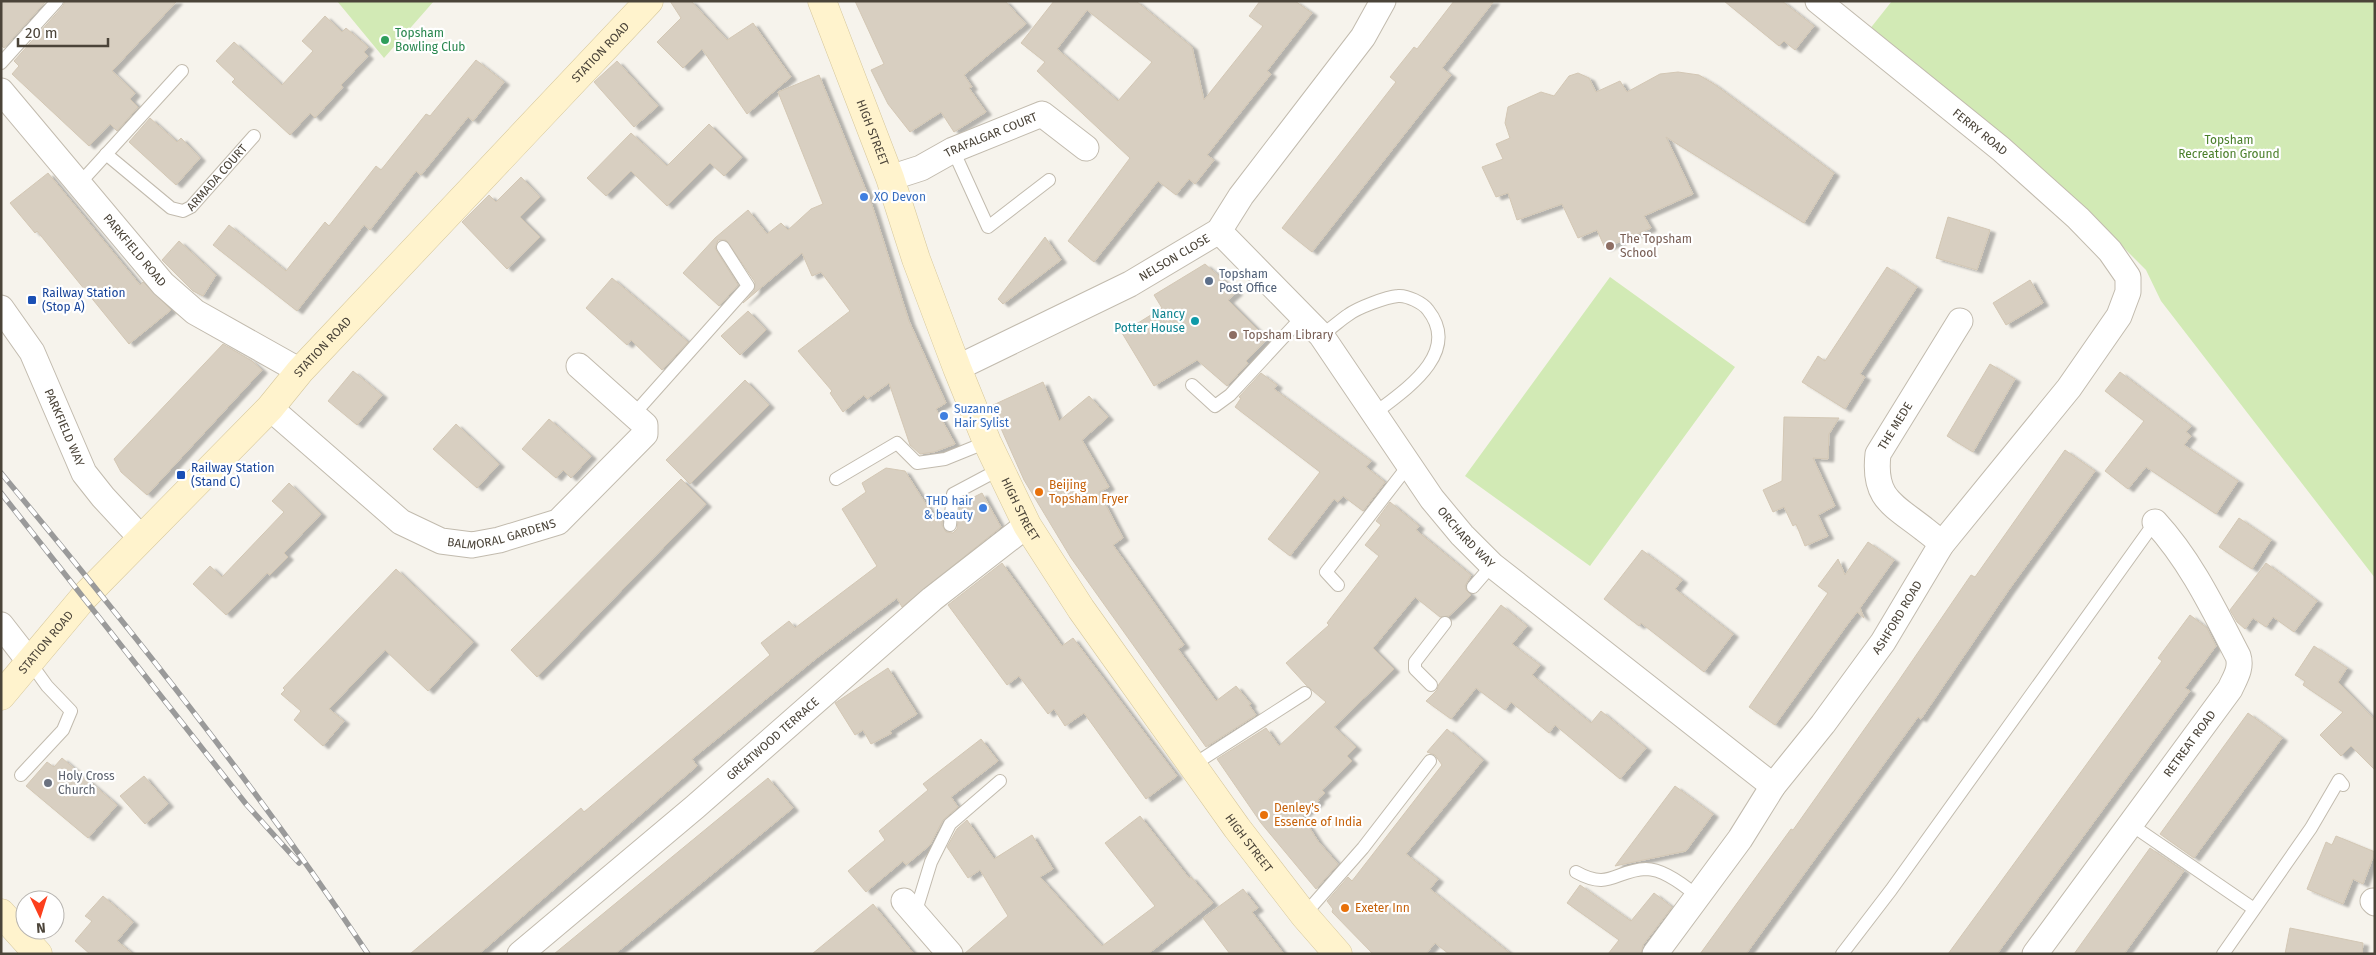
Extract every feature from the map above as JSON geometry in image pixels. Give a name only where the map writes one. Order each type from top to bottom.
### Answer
[{"type":"street","name":"STATION ROAD","points":[[1,696],[84,597],[270,408],[300,371],[649,1]]},
{"type":"street","name":"HIGH STREET","points":[[822,1],[890,178],[916,259],[957,368],[987,442],[1027,526],[1082,609],[1193,765],[1304,915],[1338,954]]},
{"type":"street","name":"NELSON CLOSE","points":[[957,368],[1130,284],[1219,231],[1241,196],[1363,37],[1383,1]]},
{"type":"street","name":"FERRY ROAD","points":[[1818,1],[2001,149],[2078,218],[2110,251],[2128,277]]},
{"type":"street","name":"PARKFIELD ROAD","points":[[1,91],[163,284],[195,312],[300,371]]},
{"type":"street","name":"TRAFALGAR COURT","points":[[890,178],[921,168],[953,150],[1042,114],[1086,148]]},
{"type":"street","name":"ORCHARD WAY","points":[[1219,231],[1321,335],[1408,466],[1462,535],[1492,564],[1773,786]]},
{"type":"street","name":"ASHFORD ROAD","points":[[1655,954],[1740,839],[1773,786],[1823,724],[1882,642],[1941,545],[2069,388],[2119,316],[2128,292],[2128,277]]},
{"type":"street","name":"PARKFIELD WAY","points":[[1,308],[32,352],[84,473],[103,498],[142,538]]},
{"type":"street","name":"THE MEDE","points":[[1941,545],[1889,502],[1880,490],[1876,472],[1878,454],[1960,321]]},
{"type":"street","name":"BALMORAL GARDENS","points":[[270,408],[401,522],[441,541],[472,545],[499,540],[558,522],[645,434],[645,425],[579,366]]},
{"type":"street","name":"RETREAT ROAD","points":[[2034,954],[2230,689],[2240,663],[2204,591],[2169,537],[2155,522]]},
{"type":"street","name":"GREATWOOD TERRACE","points":[[520,954],[696,807],[932,599],[1027,526]]},
{"type":"street","points":[[1,625],[30,661]]},
{"type":"street","points":[[909,907],[950,954]]},
{"type":"street","points":[[1,913],[38,954]]},
{"type":"lane","points":[[1,63],[57,1]]},
{"type":"lane","points":[[79,184],[182,71]]},
{"type":"lane","name":"ARMADA COURT","points":[[106,154],[171,208],[183,211],[191,207],[254,136]]},
{"type":"lane","points":[[953,150],[988,227],[1049,180]]},
{"type":"lane","points":[[634,414],[748,286],[724,247]]},
{"type":"lane","points":[[1321,335],[1339,324],[1348,314],[1399,296],[1413,299],[1426,307],[1436,320],[1440,340],[1433,359],[1411,385],[1374,413]]},
{"type":"lane","points":[[1192,385],[1215,406],[1230,394],[1303,316]]},
{"type":"lane","points":[[836,480],[897,443],[917,463],[945,459],[987,442]]},
{"type":"lane","points":[[1338,585],[1326,572],[1408,466]]},
{"type":"lane","points":[[950,525],[952,494],[1000,468]]},
{"type":"lane","points":[[1842,954],[1891,890],[2155,522]]},
{"type":"lane","points":[[1473,588],[1492,564]]},
{"type":"lane","points":[[1431,685],[1415,669],[1415,662],[1446,623]]},
{"type":"lane","points":[[21,775],[63,730],[71,711],[47,686],[30,661]]},
{"type":"lane","points":[[1193,765],[1305,693]]},
{"type":"lane","points":[[1304,915],[1363,848],[1430,761]]},
{"type":"lane","points":[[2223,954],[2311,828],[2339,780],[2343,786]]},
{"type":"lane","points":[[909,907],[950,824],[1000,781]]},
{"type":"lane","points":[[2130,824],[2254,910]]},
{"type":"lane","points":[[1576,872],[1592,881],[1606,880],[1647,869],[1670,878],[1697,896]]},
{"type":"green space","name":"Topsham Bowling Club","points":[[337,1],[434,1],[384,58]]},
{"type":"green space","name":"Topsham Recreation Ground","points":[[1892,1],[2375,1],[2375,578],[2161,301],[2146,270],[2100,224],[1869,30]]},
{"type":"green space","points":[[1610,277],[1735,367],[1590,566],[1465,476]]},
{"type":"building","points":[[1,1],[46,1],[4,48],[1,45]]},
{"type":"building","points":[[65,1],[177,1],[112,71],[135,93],[130,99],[138,107],[117,131],[110,124],[89,146],[12,74],[19,66],[14,61],[63,6]]},
{"type":"building","points":[[670,1],[691,1],[727,40],[753,23],[791,77],[747,114],[702,49],[683,68],[657,42],[681,18]]},
{"type":"building","points":[[855,1],[1005,1],[1026,24],[964,75],[972,87],[969,88],[986,112],[954,132],[941,112],[910,132],[888,104],[871,70],[884,64]]},
{"type":"building","points":[[1054,1],[1136,1],[1192,47],[1204,100],[1263,26],[1249,16],[1260,1],[1295,1],[1312,13],[1267,71],[1271,74],[1207,155],[1214,160],[1195,184],[1189,179],[1176,195],[1158,181],[1094,262],[1068,241],[1130,158],[1037,71],[1045,62],[1021,43]],"holes":[[[1087,10],[1152,62],[1118,101],[1057,49]]]},
{"type":"building","points":[[1454,1],[1494,1],[1442,68],[1451,75],[1312,252],[1282,228],[1396,82],[1390,77],[1414,47],[1417,49]]},
{"type":"building","points":[[1724,1],[1782,1],[1814,26],[1795,50],[1784,41],[1779,46]]},
{"type":"building","points":[[325,16],[342,32],[346,28],[368,47],[364,52],[368,56],[341,85],[343,87],[315,118],[310,113],[290,135],[232,82],[235,79],[216,61],[234,42],[282,85],[313,51],[302,41]]},
{"type":"building","points":[[476,60],[504,82],[473,121],[468,117],[421,175],[416,171],[370,230],[364,225],[297,311],[213,245],[229,225],[286,271],[325,222],[329,226],[376,166],[381,170],[426,114],[430,116]]},
{"type":"building","points":[[617,61],[658,106],[634,127],[594,82]]},
{"type":"building","points":[[1678,72],[1699,75],[1714,84],[1834,173],[1804,223],[1666,137],[1693,194],[1644,216],[1651,228],[1605,248],[1597,230],[1578,238],[1562,204],[1517,220],[1508,193],[1496,197],[1482,167],[1503,159],[1496,144],[1510,138],[1505,123],[1508,107],[1541,92],[1554,96],[1569,76],[1578,73],[1589,78],[1596,92],[1620,81],[1627,92],[1660,74]]},
{"type":"building","points":[[819,75],[872,205],[909,321],[946,403],[936,409],[955,444],[934,452],[920,454],[910,445],[889,383],[867,399],[864,395],[843,412],[830,393],[832,391],[798,351],[850,311],[821,272],[812,276],[802,253],[743,303],[754,291],[755,282],[726,240],[718,240],[715,248],[738,285],[719,306],[683,273],[715,238],[748,210],[767,234],[781,223],[788,230],[811,209],[823,204],[778,92]]},
{"type":"building","points":[[150,118],[177,142],[181,138],[200,158],[176,185],[129,142]]},
{"type":"building","points":[[709,124],[742,157],[724,176],[710,163],[667,206],[631,171],[606,196],[587,178],[631,133],[667,166]]},
{"type":"building","points":[[48,173],[140,285],[143,282],[171,310],[129,344],[37,231],[35,233],[10,203]]},
{"type":"building","points":[[521,177],[540,197],[520,217],[540,237],[507,269],[462,222],[489,195],[496,202]]},
{"type":"building","points":[[1948,217],[1990,230],[1977,270],[1936,258]]},
{"type":"building","points":[[1045,237],[1061,260],[1003,304],[998,299]]},
{"type":"building","points":[[179,241],[216,275],[203,296],[193,291],[162,260]]},
{"type":"building","name":"Nancy Potter House","points":[[1205,264],[1237,292],[1228,300],[1267,339],[1246,361],[1248,363],[1227,386],[1197,360],[1154,386],[1122,333],[1162,308],[1154,295]]},
{"type":"building","points":[[1887,267],[1917,287],[1860,374],[1865,377],[1845,409],[1802,382],[1818,356],[1825,361]]},
{"type":"building","points":[[612,278],[688,342],[662,370],[631,340],[627,345],[586,308]]},
{"type":"building","points":[[2030,280],[2043,303],[2006,325],[1993,303]]},
{"type":"building","points":[[748,311],[766,330],[740,355],[721,336]]},
{"type":"building","points":[[223,344],[252,361],[262,370],[147,495],[121,472],[114,459]]},
{"type":"building","points":[[1990,364],[2015,379],[1973,452],[1947,436]]},
{"type":"building","points":[[353,371],[382,395],[357,425],[328,401]]},
{"type":"building","points":[[2120,372],[2191,426],[2186,432],[2191,436],[2184,445],[2238,481],[2216,514],[2146,467],[2128,489],[2105,471],[2144,421],[2105,391]]},
{"type":"building","points":[[1261,373],[1277,385],[1274,389],[1371,461],[1366,467],[1385,482],[1363,511],[1343,496],[1338,502],[1334,499],[1290,556],[1268,539],[1320,472],[1235,407],[1241,398],[1239,397]]},
{"type":"building","points":[[745,380],[769,405],[690,484],[666,460]]},
{"type":"building","points":[[1043,382],[1059,421],[1089,396],[1108,417],[1082,440],[1109,487],[1099,492],[1123,538],[1113,545],[1184,645],[1178,649],[1216,701],[1236,686],[1251,704],[1249,705],[1256,715],[1206,747],[1071,558],[1024,480],[991,406]]},
{"type":"building","points":[[1784,417],[1839,418],[1829,434],[1828,459],[1813,458],[1835,506],[1818,515],[1828,536],[1805,546],[1796,524],[1793,526],[1784,507],[1773,512],[1763,490],[1782,481]]},
{"type":"building","points":[[549,419],[591,456],[571,478],[563,470],[556,478],[522,449]]},
{"type":"building","points":[[456,424],[499,464],[477,488],[433,449]]},
{"type":"building","points":[[2065,450],[2095,471],[2008,591],[1921,719],[1918,717],[1746,954],[1700,954],[1791,829],[1793,830],[1971,575],[1975,577]]},
{"type":"building","points":[[886,468],[905,471],[934,517],[943,512],[942,525],[946,532],[953,533],[957,529],[960,504],[982,493],[1001,527],[902,607],[897,598],[818,657],[692,759],[697,766],[479,954],[410,954],[581,808],[584,812],[770,655],[761,643],[789,621],[795,628],[877,566],[842,509],[866,492],[862,483]]},
{"type":"building","points":[[681,479],[706,504],[537,677],[511,650]]},
{"type":"building","points":[[289,483],[321,514],[284,553],[288,557],[270,575],[267,573],[226,615],[193,584],[210,566],[222,577],[284,512],[272,501]]},
{"type":"building","points":[[1390,502],[1419,526],[1416,530],[1471,575],[1465,586],[1471,595],[1449,616],[1440,617],[1415,597],[1373,648],[1394,669],[1334,727],[1356,747],[1347,756],[1352,761],[1322,790],[1325,793],[1318,799],[1319,801],[1302,816],[1318,841],[1338,864],[1316,889],[1261,823],[1217,759],[1266,728],[1279,746],[1326,702],[1306,685],[1286,663],[1329,625],[1327,623],[1379,556],[1365,545],[1381,525],[1376,521]]},
{"type":"building","points":[[2239,518],[2271,540],[2252,569],[2219,547]]},
{"type":"building","points":[[1868,542],[1894,560],[1860,608],[1864,618],[1857,612],[1775,725],[1749,707],[1828,593],[1818,586],[1838,559],[1845,575]]},
{"type":"building","points":[[1642,550],[1682,580],[1675,589],[1733,634],[1704,672],[1641,623],[1639,626],[1604,599]]},
{"type":"building","points":[[1002,563],[1062,646],[1073,638],[1177,776],[1146,799],[1084,713],[1065,726],[1054,709],[1048,714],[1019,676],[1007,685],[948,605]]},
{"type":"building","points":[[2266,563],[2317,601],[2294,632],[2273,617],[2266,627],[2253,618],[2245,629],[2237,622],[2230,610]]},
{"type":"building","points":[[396,569],[473,642],[428,691],[385,650],[329,709],[344,721],[323,746],[294,720],[301,711],[281,694],[285,690],[283,688]]},
{"type":"building","points":[[1501,605],[1527,626],[1512,644],[1540,665],[1532,675],[1591,723],[1601,711],[1646,748],[1620,779],[1555,725],[1549,733],[1511,702],[1505,710],[1476,688],[1451,719],[1426,701],[1437,690],[1439,684]]},
{"type":"building","points":[[2190,615],[2207,628],[2216,646],[2185,688],[2190,691],[1997,954],[1948,954],[2162,661],[2158,658]]},
{"type":"building","points":[[2314,646],[2347,668],[2338,682],[2375,720],[2375,770],[2351,746],[2341,756],[2320,735],[2343,712],[2303,685],[2305,681],[2295,675]]},
{"type":"building","points":[[888,668],[917,714],[890,731],[892,733],[871,744],[863,730],[855,735],[835,703]]},
{"type":"building","points":[[2248,713],[2282,738],[2194,858],[2160,834]]},
{"type":"building","points":[[1447,729],[1483,760],[1406,854],[1438,879],[1430,889],[1511,954],[1449,954],[1435,943],[1426,954],[1373,954],[1332,912],[1333,909],[1327,901],[1348,877],[1352,881],[1442,765],[1435,755],[1427,752]]},
{"type":"building","points":[[981,739],[998,761],[951,797],[958,807],[943,820],[930,845],[906,865],[903,861],[866,892],[848,871],[885,840],[879,831],[928,790],[923,784]]},
{"type":"building","points":[[62,758],[117,805],[88,838],[26,786],[47,762],[54,767]]},
{"type":"building","points":[[144,776],[168,804],[145,824],[120,796]]},
{"type":"building","points":[[768,778],[793,808],[615,954],[554,954]]},
{"type":"building","points":[[1675,786],[1713,814],[1686,851],[1615,866]]},
{"type":"building","points":[[1140,816],[1189,878],[1191,877],[1213,903],[1148,954],[964,954],[1008,916],[980,870],[968,878],[947,847],[957,829],[967,820],[994,859],[1032,835],[1053,869],[1040,877],[1102,946],[1155,906],[1105,843]]},
{"type":"building","points":[[2336,836],[2375,852],[2363,884],[2353,879],[2343,904],[2307,889],[2326,842],[2332,845]]},
{"type":"building","points":[[2150,848],[2184,871],[2124,954],[2074,954]]},
{"type":"building","points":[[1580,885],[1631,921],[1654,893],[1672,907],[1643,945],[1641,954],[1608,954],[1619,940],[1567,903]]},
{"type":"building","points":[[1243,889],[1258,908],[1252,912],[1284,954],[1230,954],[1203,918]]},
{"type":"building","points":[[103,896],[133,922],[117,941],[133,954],[90,954],[75,941],[92,921],[85,916]]},
{"type":"building","points":[[873,904],[914,954],[812,954]]},
{"type":"building","points":[[2290,928],[2363,943],[2362,954],[2285,954]]},
{"type":"railway","points":[[1,473],[97,590],[237,769],[368,954]]},
{"type":"railway","points":[[1,493],[246,804],[299,863]]},
{"type":"place","name":"Topsham Bowling Club","points":[[385,40]]},
{"type":"place","name":"XO Devon","points":[[864,197]]},
{"type":"place","name":"The Topsham School","points":[[1610,246]]},
{"type":"place","name":"Topsham Post Office","points":[[1209,281]]},
{"type":"place","name":"Railway Station (Stop A)","points":[[32,300]]},
{"type":"place","name":"Nancy Potter House","points":[[1195,321]]},
{"type":"place","name":"Topsham Library","points":[[1233,335]]},
{"type":"place","name":"Suzanne Hair Sylist","points":[[944,416]]},
{"type":"place","name":"Railway Station (Stand C)","points":[[181,475]]},
{"type":"place","name":"Beijing Topsham Fryer","points":[[1039,492]]},
{"type":"place","name":"THD hair & beauty","points":[[983,508]]},
{"type":"place","name":"Holy Cross Church","points":[[48,783]]},
{"type":"place","name":"Denley's Essence of India","points":[[1264,815]]},
{"type":"place","name":"Exeter Inn","points":[[1345,908]]}]
